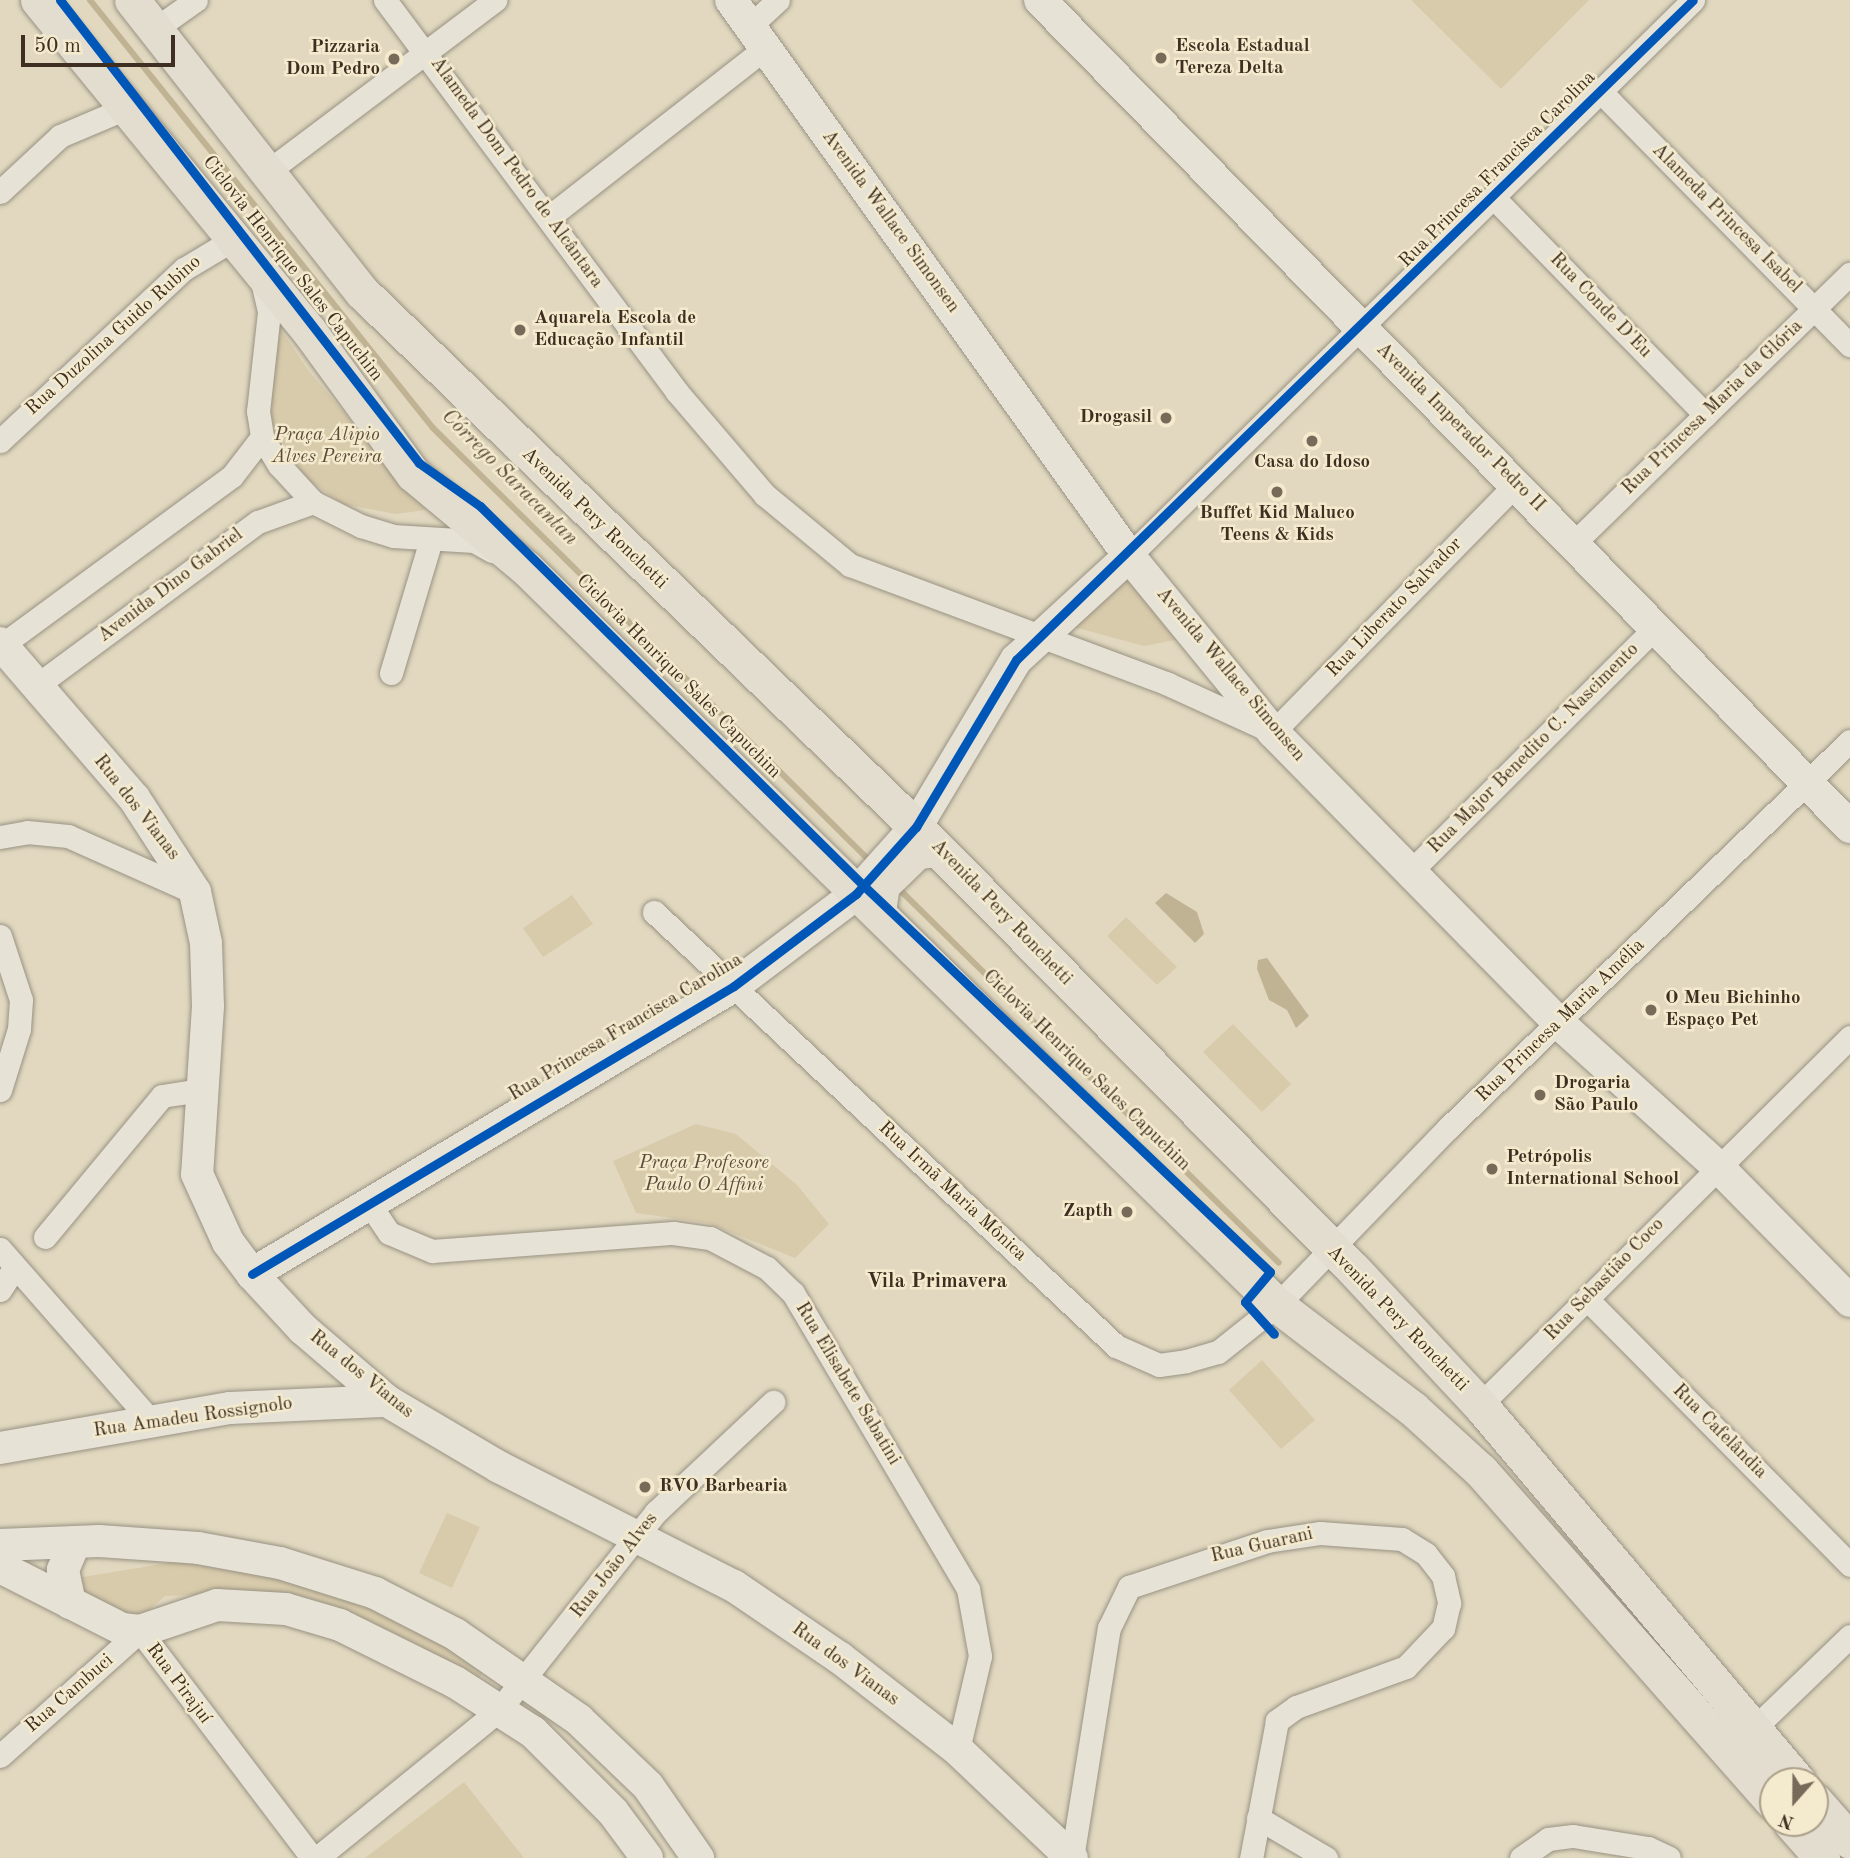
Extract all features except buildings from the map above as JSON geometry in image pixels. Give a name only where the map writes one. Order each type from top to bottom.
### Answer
[{"type":"main road","name":"Avenida Pery Ronchetti","points":[[38,0],[243,249],[413,474],[526,568],[588,634],[872,893],[1277,1306],[1413,1409],[1481,1471],[1741,1740],[1779,1767]]},
{"type":"main road","name":"Avenida Pery Ronchetti","points":[[132,0],[380,310],[1328,1247],[1480,1405],[1741,1740],[1759,1775]]},
{"type":"main road","points":[[872,893],[918,844]]},
{"type":"main road","points":[[1829,1817],[1850,1841]]},
{"type":"main road","points":[[1803,1837],[1822,1858]]},
{"type":"street","points":[[155,29],[196,0]]},
{"type":"street","name":"Alameda Dom Pedro de Alcântara","points":[[385,0],[426,50],[677,392],[765,495],[807,533],[850,565],[1036,638],[1168,684],[1273,732]]},
{"type":"street","points":[[267,172],[495,0]]},
{"type":"street","name":"Avenida Wallace Simonsen","points":[[731,0],[1129,556],[1273,732],[1560,1024],[1716,1166],[1850,1301]]},
{"type":"street","points":[[549,217],[757,37],[778,0]]},
{"type":"street","name":"Avenida Imperador Pedro II","points":[[1040,0],[1360,331],[1517,483],[1850,827]]},
{"type":"street","name":"Rua Princesa Francisca Carolina","points":[[918,844],[1016,660],[1036,638],[1129,556],[1693,0]]},
{"type":"street","name":"Alameda Princesa Isabel","points":[[1601,92],[1850,345]]},
{"type":"street","points":[[0,192],[60,136],[126,108]]},
{"type":"street","name":"Rua Conde D'Eu","points":[[1494,198],[1706,415]]},
{"type":"street","name":"Avenida Pery Ronchetti","points":[[243,249],[269,312],[258,386],[262,437],[313,502],[360,526],[431,540],[465,540],[488,548],[588,634]]},
{"type":"street","name":"Rua Duzolina Guido Rubino","points":[[0,442],[184,269],[243,249]]},
{"type":"street","name":"Rua Princesa Maria da Glória","points":[[1574,542],[1850,274]]},
{"type":"street","points":[[1,644],[232,476],[262,437]]},
{"type":"street","name":"Rua Liberato Salvador","points":[[1273,732],[1517,483]]},
{"type":"street","name":"Avenida Dino Gabriel","points":[[36,686],[258,522],[313,502]]},
{"type":"street","points":[[391,673],[431,540]]},
{"type":"street","name":"Rua Major Benedito C. Nascimento","points":[[1411,871],[1656,627]]},
{"type":"street","name":"Rua dos Vianas","points":[[1,644],[170,844],[195,892],[206,943],[208,1006],[200,1090],[197,1174],[228,1242],[252,1274],[303,1329],[387,1401],[499,1467],[638,1532],[744,1594],[958,1750],[1072,1858]]},
{"type":"street","name":"Rua Princesa Maria Amélia","points":[[1277,1306],[1328,1247],[1850,741]]},
{"type":"street","points":[[0,837],[27,832],[68,836],[195,892]]},
{"type":"street","name":"Rua Princesa Francisca Carolina","points":[[252,1274],[368,1202],[734,986],[872,893]]},
{"type":"street","name":"Rua Irmã Maria Mônica","points":[[654,912],[1116,1346],[1139,1360],[1159,1365],[1218,1352],[1277,1306]]},
{"type":"street","points":[[0,936],[21,1000],[19,1029],[0,1090]]},
{"type":"street","name":"Rua Sebastião Coco","points":[[1480,1405],[1587,1300],[1716,1166],[1850,1037]]},
{"type":"street","points":[[45,1237],[162,1097],[200,1090]]},
{"type":"street","name":"Rua Elisabete Sabatini","points":[[368,1202],[389,1233],[432,1251],[673,1233],[710,1238],[766,1268],[793,1293],[968,1589],[980,1656],[958,1750]]},
{"type":"street","points":[[0,1249],[152,1422]]},
{"type":"street","points":[[0,1290],[15,1267]]},
{"type":"street","name":"Rua Cafelândia","points":[[1587,1300],[1850,1565]]},
{"type":"street","name":"Rua Amadeu Rossignolo","points":[[0,1448],[152,1422],[289,1403],[387,1401]]},
{"type":"street","name":"Rua João Alves","points":[[317,1858],[499,1710],[526,1680],[638,1532],[774,1402]]},
{"type":"street","name":"Rua Guarani","points":[[1072,1858],[1109,1628],[1129,1587],[1267,1541],[1320,1532],[1402,1539],[1426,1554],[1443,1576],[1449,1603],[1443,1628],[1406,1667],[1296,1707],[1277,1721],[1251,1858]]},
{"type":"street","points":[[70,1603],[63,1570],[75,1542]]},
{"type":"street","points":[[0,1545],[75,1542],[198,1548],[280,1563],[375,1593],[526,1680],[621,1755],[698,1858]]},
{"type":"street","name":"Rua Pirajuí","points":[[0,1567],[106,1625],[140,1631],[312,1858]]},
{"type":"street","points":[[140,1631],[217,1605],[286,1609],[394,1649],[499,1710],[572,1767],[647,1858]]},
{"type":"street","name":"Rua Cambuci","points":[[0,1756],[140,1631]]},
{"type":"street","points":[[1741,1740],[1850,1636]]},
{"type":"street","points":[[1258,1818],[1326,1858]]},
{"type":"street","points":[[1521,1858],[1548,1839],[1573,1836],[1635,1845],[1669,1858]]},
{"type":"green space","points":[[1411,0],[1589,0],[1501,89]]},
{"type":"green space","name":"Praça Alipio Alves Pereira","points":[[279,327],[308,370],[426,510],[396,514],[343,504],[308,480],[276,439],[263,379]]},
{"type":"green space","points":[[1127,575],[1180,639],[1144,646],[1070,626]]},
{"type":"green space","points":[[572,895],[593,924],[543,957],[523,928]]},
{"type":"green space","points":[[1126,917],[1177,967],[1157,985],[1107,936]]},
{"type":"green space","points":[[1233,1024],[1291,1084],[1262,1112],[1203,1052]]},
{"type":"green space","name":"Praça Profesore Paulo O Affini","points":[[696,1124],[736,1134],[797,1185],[829,1224],[795,1258],[708,1223],[636,1213],[613,1161]]},
{"type":"green space","points":[[1262,1360],[1315,1420],[1281,1449],[1229,1390]]},
{"type":"green space","points":[[447,1513],[480,1527],[452,1588],[419,1573]]},
{"type":"green space","points":[[192,1559],[334,1586],[490,1662],[477,1681],[244,1593],[165,1596],[146,1613],[124,1618],[78,1595],[77,1578]]},
{"type":"green space","points":[[464,1782],[524,1858],[365,1858]]},
{"type":"shaded area","points":[[1166,893],[1197,912],[1204,934],[1195,943],[1155,903]]},
{"type":"shaded area","points":[[1267,958],[1309,1016],[1296,1028],[1287,1010],[1269,1000],[1257,969],[1258,960]]},
{"type":"waterway","name":"Córrego Saracantan","points":[[90,0],[433,428],[871,862]]},
{"type":"waterway","name":"Córrego Saracantan","points":[[896,886],[1279,1263]]},
{"type":"cycle path","name":"Ciclovia Henrique Sales Capuchim","points":[[60,0],[419,463],[480,506],[864,886],[1270,1272],[1245,1302],[1274,1334]]},
{"type":"cycle path","points":[[252,1274],[734,986],[856,894],[916,827],[1016,660],[1693,0]]},
{"type":"place","name":"Escola Estadual Tereza Delta","points":[[1161,58]]},
{"type":"place","name":"Pizzaria Dom Pedro","points":[[394,59]]},
{"type":"place","name":"Aquarela Escola de Educação Infantil","points":[[520,330]]},
{"type":"place","name":"Drogasil","points":[[1166,418]]},
{"type":"place","name":"Casa do Idoso","points":[[1312,441]]},
{"type":"place","name":"Buffet Kid Maluco Teens & Kids","points":[[1277,492]]},
{"type":"place","name":"O Meu Bichinho Espaço Pet","points":[[1651,1010]]},
{"type":"place","name":"Drogaria São Paulo","points":[[1540,1095]]},
{"type":"place","name":"Petrópolis International School","points":[[1492,1169]]},
{"type":"place","name":"Zapth","points":[[1127,1212]]},
{"type":"place","name":"RVO Barbearia","points":[[645,1487]]},
{"type":"district","name":"Vila Primavera","points":[[937,1282]]}]
